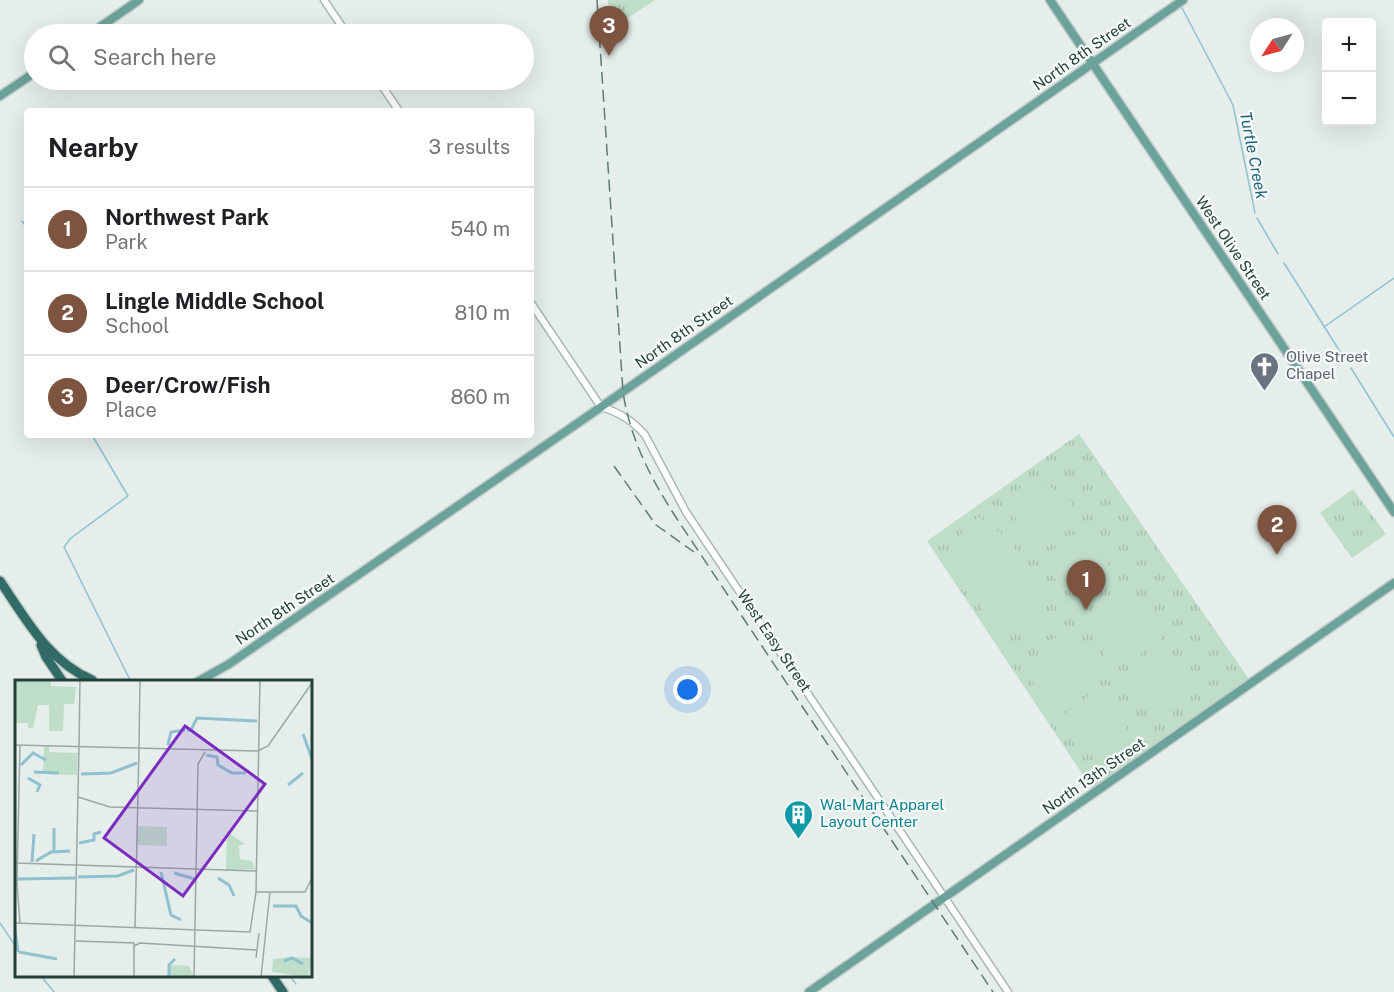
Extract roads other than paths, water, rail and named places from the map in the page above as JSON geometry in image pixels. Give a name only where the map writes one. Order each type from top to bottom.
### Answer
[{"type":"highway","points":[[0,581],[37,635],[57,658],[91,680]]},
{"type":"highway","points":[[37,635],[46,657],[62,680]]},
{"type":"highway","points":[[273,977],[284,992]]},
{"type":"main road","points":[[104,24],[139,0]]},
{"type":"main road","name":"West Olive Street","points":[[1050,0],[1394,512]]},
{"type":"main road","name":"North 8th Street","points":[[199,680],[229,664],[601,407],[1183,0]]},
{"type":"main road","points":[[0,96],[24,80]]},
{"type":"main road","name":"North 13th Street","points":[[809,992],[1394,583]]},
{"type":"street","points":[[324,0],[340,24]]},
{"type":"street","points":[[385,90],[397,108]]},
{"type":"street","points":[[534,307],[601,407]]},
{"type":"street","name":"West Easy Street","points":[[601,407],[615,411],[637,426],[645,435],[686,512],[1008,992]]},
{"type":"waterway","name":"Turtle Creek","points":[[1181,6],[1233,105],[1255,213]]},
{"type":"waterway","name":"Turtle Creek","points":[[1257,218],[1278,254]]},
{"type":"waterway","name":"Turtle Creek","points":[[1284,263],[1346,361]]},
{"type":"waterway","points":[[1324,327],[1394,278]]},
{"type":"waterway","name":"Turtle Creek","points":[[1351,368],[1394,437]]},
{"type":"waterway","points":[[94,438],[128,496],[71,538],[64,547],[130,680]]},
{"type":"waterway","points":[[0,923],[15,946]]},
{"type":"waterway","points":[[42,977],[54,992]]},
{"type":"waterway","points":[[291,977],[296,984]]},
{"type":"railway","points":[[597,0],[623,392],[636,442],[650,474],[677,519],[993,992]]},
{"type":"railway","points":[[614,466],[656,525],[694,552]]},
{"type":"place","name":"Deer/Crow/Fish","points":[[609,56]]},
{"type":"place","name":"Olive Street Chapel","points":[[1265,392]]},
{"type":"place","name":"Lingle Middle School","points":[[1277,555]]},
{"type":"place","name":"Northwest Park","points":[[1086,610]]},
{"type":"place","name":"Wal-Mart Apparel Layout Center","points":[[799,840]]}]
